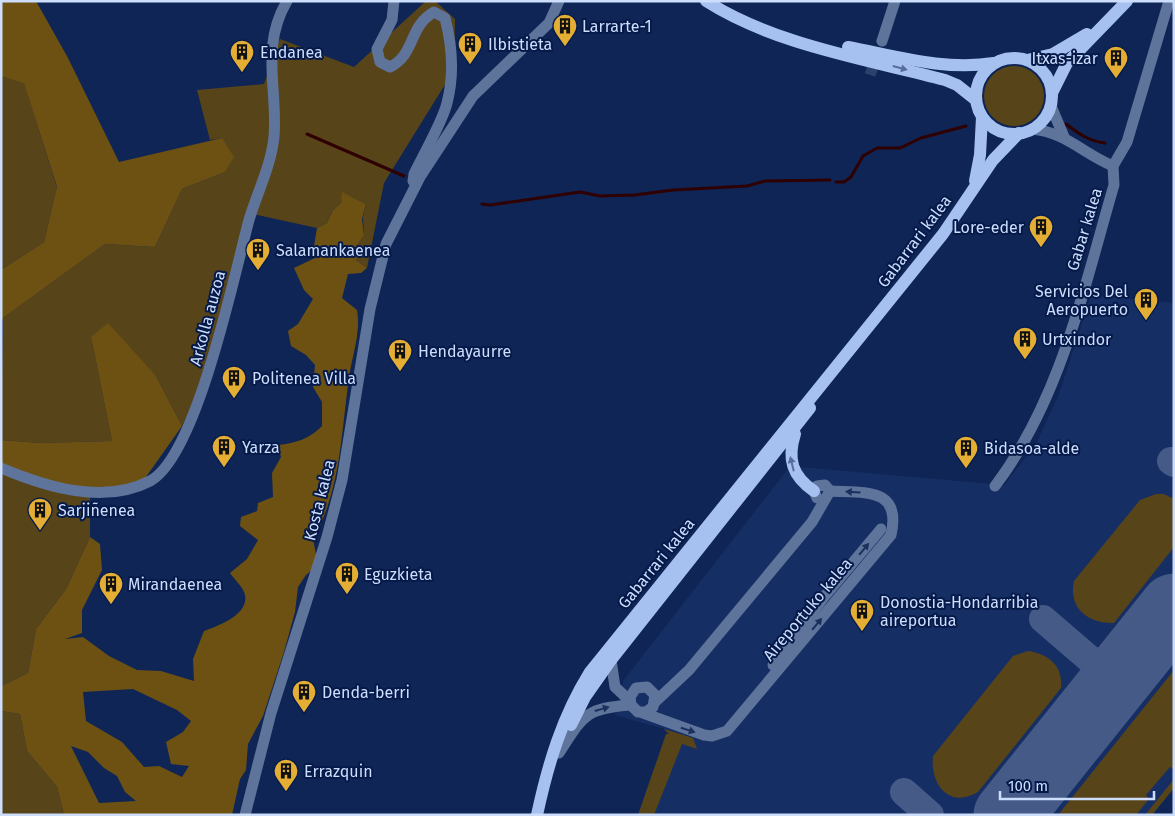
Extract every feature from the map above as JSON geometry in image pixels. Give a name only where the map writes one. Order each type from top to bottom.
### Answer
[{"type":"main road","points":[[706,1],[755,27],[790,40],[945,80],[957,85],[976,100]]},
{"type":"main road","points":[[716,1],[758,22],[821,42],[948,65],[971,66],[1014,58],[1027,60],[1053,54],[1065,48],[1117,11]]},
{"type":"main road","points":[[982,117],[995,128],[1011,134],[1032,129],[1044,119],[1067,63],[1126,1]]},
{"type":"main road","points":[[1027,60],[1044,73],[1051,100]]},
{"type":"main road","points":[[971,192],[980,155],[982,117],[976,100],[978,83],[982,75],[994,63]]},
{"type":"main road","name":"Gabarrari kalea","points":[[537,815],[553,752],[567,711],[590,672],[943,234],[993,160],[1019,133]]},
{"type":"main road","name":"Gabarrari kalea","points":[[537,815],[559,753],[585,697],[611,660],[797,428],[845,356]]},
{"type":"main road","points":[[797,428],[790,454],[791,464],[799,479],[823,494]]},
{"type":"main road","points":[[611,660],[614,649],[636,620],[640,609]]},
{"type":"street","name":"Arkolla auzoa","points":[[1,468],[31,480],[79,492],[126,491],[152,480],[172,461],[209,374],[250,218],[272,146],[274,138],[271,66],[272,37],[287,1]]},
{"type":"street","points":[[394,1],[392,20],[377,49],[380,62],[390,67],[402,61],[422,19],[434,12],[445,18],[450,35],[452,64],[447,104],[414,174],[412,191]]},
{"type":"street","points":[[412,191],[473,96],[549,23],[559,1]]},
{"type":"street","points":[[882,41],[895,1]]},
{"type":"street","name":"Gabar kalea","points":[[995,486],[1013,462],[1050,391],[1067,343],[1114,185],[1113,166],[1127,142],[1169,1]]},
{"type":"street","points":[[1051,100],[1064,136]]},
{"type":"street","points":[[1032,129],[1064,136],[1093,158],[1113,166]]},
{"type":"street","name":"Kosta kalea","points":[[244,815],[271,713],[327,536],[342,480],[377,277],[386,244],[412,191]]},
{"type":"street","name":"Aireportuko kalea","points":[[712,736],[727,731],[891,535],[893,526],[891,507],[885,498],[875,493],[823,494]]},
{"type":"street","points":[[643,712],[652,709],[655,702],[690,670],[812,522],[823,494]]},
{"type":"street","name":"Aireportuko kalea","points":[[712,736],[724,727],[824,597],[881,529]]},
{"type":"street","points":[[611,660],[615,687],[638,712],[643,712],[660,721],[712,736]]},
{"type":"street","name":"Gabarrari kalea","points":[[559,753],[576,727],[588,714],[630,703],[633,690],[644,686],[653,692],[655,702]]},
{"type":"shaded area","points":[[1,1],[36,1],[68,58],[119,162],[222,138],[234,157],[225,172],[182,189],[155,247],[105,244],[3,318],[1,328],[1,270],[44,242],[57,187],[24,83],[1,76]]},
{"type":"shaded area","points":[[426,1],[435,1],[455,19],[454,70],[384,183],[367,268],[356,260],[356,246],[364,236],[363,217],[366,204],[343,193],[341,203],[333,210],[327,223],[317,228],[253,214],[209,374],[182,426],[156,376],[91,337],[112,441],[40,443],[1,440],[3,318],[105,244],[155,247],[182,189],[225,172],[222,138],[210,140],[197,90],[264,84],[280,39],[354,67]]},
{"type":"shaded area","points":[[1014,66],[1031,71],[1039,79],[1044,96],[1039,113],[1031,121],[1014,126],[997,121],[989,113],[984,96],[989,79],[997,71]]},
{"type":"shaded area","points":[[1,76],[24,82],[57,188],[44,242],[1,270]]},
{"type":"shaded area","points":[[342,192],[366,204],[362,219],[364,236],[356,246],[356,260],[367,268],[361,273],[348,274],[342,298],[357,310],[358,328],[335,481],[322,520],[313,539],[318,565],[306,575],[298,587],[295,612],[284,652],[263,716],[248,744],[246,770],[240,779],[232,815],[64,815],[57,787],[27,751],[20,714],[1,711],[1,686],[28,673],[36,629],[66,589],[90,537],[100,544],[102,570],[82,610],[82,633],[65,639],[83,637],[109,656],[137,670],[161,671],[194,681],[193,659],[204,631],[231,619],[245,602],[243,589],[230,573],[247,559],[258,540],[240,526],[241,517],[257,511],[258,503],[273,497],[272,473],[281,457],[278,445],[302,440],[322,426],[322,402],[313,387],[315,365],[306,355],[291,346],[288,331],[298,324],[313,299],[304,290],[294,268],[317,257],[314,246],[317,228],[327,223],[333,210],[341,203]],"holes":[[[133,689],[177,710],[191,721],[183,732],[166,742],[171,764],[189,766],[182,777],[159,766],[144,767],[122,742],[86,721],[83,692]],[[71,746],[88,752],[104,768],[117,776],[125,792],[136,801],[99,803]]]},
{"type":"shaded area","points":[[1091,295],[1174,303],[1174,788],[1152,815],[638,815],[666,734],[669,734],[664,729],[615,715],[623,681],[787,470],[800,467],[1004,485],[1036,444],[1059,394]]},
{"type":"shaded area","points":[[108,323],[156,376],[182,426],[141,484],[90,491],[1,473],[1,440],[40,443],[112,441],[91,337]]},
{"type":"shaded area","points":[[1,473],[90,491],[90,537],[66,589],[36,629],[28,673],[1,686]]},
{"type":"shaded area","points":[[1156,494],[1164,494],[1174,499],[1174,547],[1114,623],[1096,621],[1088,617],[1077,606],[1074,599],[1074,581],[1140,500]]},
{"type":"shaded area","points":[[1028,651],[1042,655],[1053,662],[1060,673],[1061,688],[978,792],[968,797],[958,798],[950,796],[938,785],[933,767],[933,756],[1013,656]]},
{"type":"shaded area","points":[[1174,670],[1174,769],[1170,767],[1146,795],[1149,799],[1136,815],[1058,815]]},
{"type":"shaded area","points":[[1,711],[20,714],[27,751],[57,787],[64,815],[1,815]]},
{"type":"shaded area","points":[[664,729],[693,738],[697,749],[682,744],[654,815],[638,815],[666,734],[669,734]]},
{"type":"shaded area","points":[[1174,779],[1174,788],[1152,815],[1145,815]]},
{"type":"waterway","points":[[1066,124],[1094,141],[1105,143]]},
{"type":"waterway","points":[[836,182],[844,182],[851,177],[863,156],[877,148],[900,148],[921,138],[966,126]]},
{"type":"waterway","points":[[307,134],[404,176]]},
{"type":"waterway","points":[[482,204],[490,205],[580,192],[600,196],[635,195],[673,190],[747,186],[765,181],[830,180]]},
{"type":"taxiway","points":[[1043,619],[1100,668],[1104,688],[1095,706]]},
{"type":"taxiway","points":[[1095,661],[1112,665],[1118,664],[1123,663],[1138,653]]},
{"type":"taxiway","points":[[904,792],[930,815]]},
{"type":"runway","points":[[1008,815],[1174,608]]},
{"type":"tunnel","points":[[870,75],[882,41]]},
{"type":"place","name":"Larrarte-1","points":[[565,47]]},
{"type":"place","name":"Ilbistieta","points":[[470,65]]},
{"type":"place","name":"Endanea","points":[[242,73]]},
{"type":"place","name":"Itxas-izar","points":[[1116,79]]},
{"type":"place","name":"Lore-eder","points":[[1041,248]]},
{"type":"place","name":"Salamankaenea","points":[[258,271]]},
{"type":"place","name":"Servicios Del Aeropuerto","points":[[1146,321]]},
{"type":"place","name":"Urtxindor","points":[[1025,360]]},
{"type":"place","name":"Hendayaurre","points":[[400,372]]},
{"type":"place","name":"Politenea Villa","points":[[234,399]]},
{"type":"place","name":"Yarza","points":[[224,468]]},
{"type":"place","name":"Bidasoa-alde","points":[[966,469]]},
{"type":"place","name":"Sarjiñenea","points":[[40,531]]},
{"type":"place","name":"Eguzkieta","points":[[347,595]]},
{"type":"place","name":"Mirandaenea","points":[[111,605]]},
{"type":"place","name":"Donostia-Hondarribia aireportua","points":[[862,632]]},
{"type":"place","name":"Denda-berri","points":[[304,713]]},
{"type":"place","name":"Errazquin","points":[[286,792]]}]
